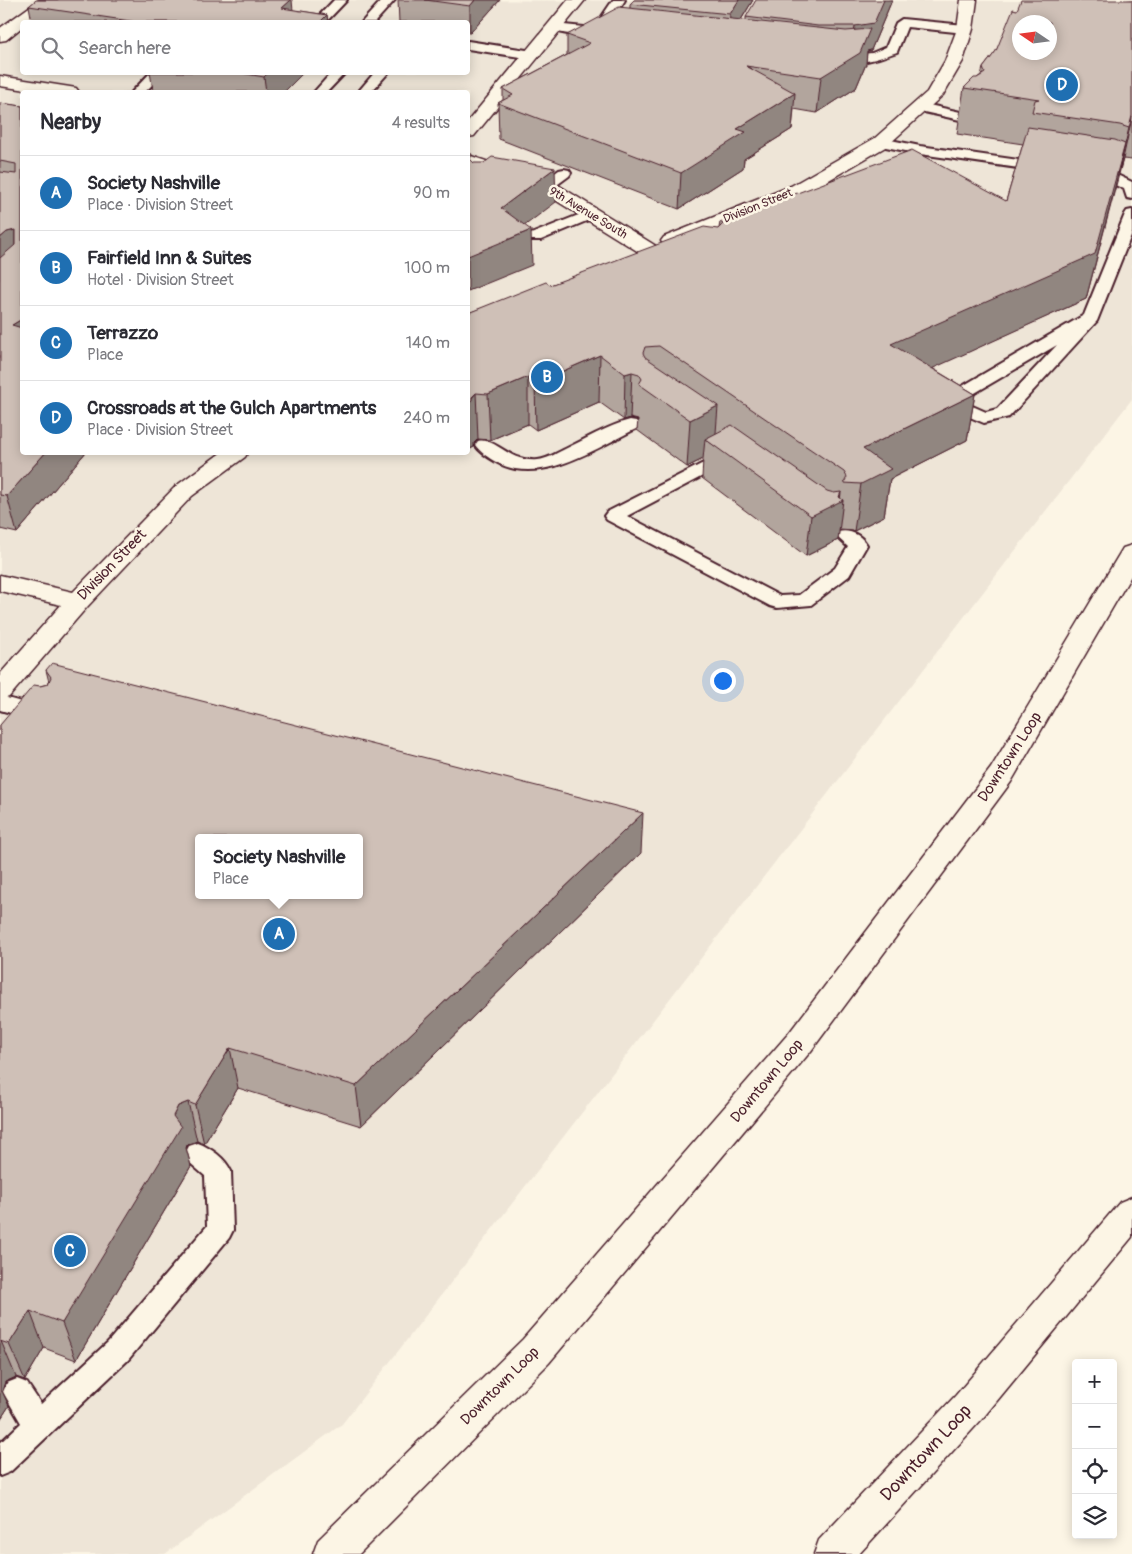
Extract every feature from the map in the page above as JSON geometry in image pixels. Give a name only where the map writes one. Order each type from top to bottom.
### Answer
[{"type":"main road","points":[[22,20],[49,0]]},
{"type":"main road","points":[[470,130],[577,0]]},
{"type":"main road","name":"Division Street","points":[[627,259],[649,250],[676,247],[798,190],[881,142],[934,95],[954,61],[965,29],[969,0]]},
{"type":"main road","points":[[0,36],[20,21]]},
{"type":"main road","points":[[0,81],[57,90]]},
{"type":"main road","name":"9th Avenue South","points":[[470,162],[545,187],[649,250]]},
{"type":"main road","name":"Division Street","points":[[0,691],[78,601],[184,491],[233,455]]},
{"type":"main road","name":"Downtown Loop","points":[[332,1554],[536,1351],[800,1042],[1002,775],[1132,553]]},
{"type":"main road","points":[[0,583],[78,601]]},
{"type":"main road","name":"Downtown Loop","points":[[833,1554],[969,1407],[1132,1212]]},
{"type":"lane","points":[[316,20],[341,0]]},
{"type":"lane","points":[[370,20],[389,0]]},
{"type":"lane","points":[[597,33],[619,0]]},
{"type":"lane","points":[[560,22],[588,18],[605,20]]},
{"type":"lane","points":[[560,22],[597,33],[614,35]]},
{"type":"lane","points":[[825,58],[843,60],[874,57],[892,49],[902,24],[965,29]]},
{"type":"lane","points":[[470,45],[533,55]]},
{"type":"lane","points":[[140,90],[156,75]]},
{"type":"lane","points":[[322,90],[337,75]]},
{"type":"lane","points":[[366,90],[380,75]]},
{"type":"lane","points":[[920,107],[969,118]]},
{"type":"lane","points":[[881,142],[920,150],[1110,177],[1130,187],[1132,196]]},
{"type":"lane","points":[[489,186],[504,173]]},
{"type":"lane","points":[[545,187],[564,173]]},
{"type":"lane","points":[[536,236],[591,214]]},
{"type":"lane","points":[[1091,318],[960,394],[959,406],[984,418],[1003,413],[1091,318],[1132,214]]},
{"type":"lane","points":[[484,445],[502,460],[524,466],[535,466],[549,463],[630,425]]},
{"type":"lane","points":[[714,443],[745,465]]},
{"type":"lane","points":[[730,454],[613,516],[778,602],[804,601],[842,572],[858,544],[846,536]]},
{"type":"lane","points":[[0,703],[50,718]]},
{"type":"lane","points":[[0,1462],[118,1351],[220,1230],[218,1171],[198,1154]]},
{"type":"lane","points":[[17,1392],[38,1426]]},
{"type":"shaded area","points":[[0,0],[1132,1],[1132,399],[342,1424],[165,1554],[0,1554]]},
{"type":"building","points":[[36,0],[291,0],[282,8],[327,15],[322,20],[124,20],[29,6]]},
{"type":"building","points":[[425,0],[475,0],[470,6]]},
{"type":"building","points":[[634,0],[739,0],[730,14],[630,4]]},
{"type":"building","points":[[756,0],[884,0],[874,23],[855,26],[818,26],[746,17]]},
{"type":"building","points":[[1021,0],[1132,0],[1132,116],[1129,128],[1032,112],[1035,100],[1039,99],[964,88],[974,78],[985,73],[983,68],[996,51],[1013,9],[1017,10]]},
{"type":"building","points":[[619,7],[846,31],[870,29],[860,53],[821,77],[746,66],[795,93],[737,129],[746,132],[681,173],[498,103],[513,95],[503,89],[590,43],[567,35]]},
{"type":"building","points":[[0,103],[20,106],[20,320],[12,325],[20,327],[20,455],[43,455],[7,496],[0,495],[0,258],[15,245],[15,230],[7,232],[0,238],[0,172],[16,174],[16,164],[0,161]]},
{"type":"building","points":[[1028,127],[1115,140],[1125,144],[1095,254],[891,344],[975,394],[863,449],[891,469],[861,484],[844,483],[847,477],[844,472],[659,346],[645,347],[643,353],[645,357],[718,406],[690,420],[639,384],[642,379],[639,374],[632,372],[625,374],[600,355],[535,383],[528,377],[488,394],[476,393],[470,402],[470,312],[546,282],[550,285],[704,227],[718,229],[723,224],[720,222],[912,150],[1006,201]]},
{"type":"building","points":[[492,157],[555,168],[501,208],[531,230],[470,255],[470,159],[474,163],[484,163]]},
{"type":"building","points":[[732,425],[827,491],[841,492],[839,497],[843,500],[811,516],[705,439]]},
{"type":"building","points":[[52,663],[643,813],[356,1086],[230,1048],[195,1105],[188,1102],[178,1106],[173,1116],[181,1127],[62,1323],[30,1311],[9,1344],[0,1341],[0,725],[34,685],[48,684],[51,677],[46,670]]},
{"type":"place","name":"Crossroads at the Gulch Apartments","points":[[1062,85]]},
{"type":"place","name":"Fairfield Inn & Suites","points":[[547,377]]},
{"type":"place","name":"Society Nashville","points":[[279,934]]},
{"type":"place","name":"Terrazzo","points":[[70,1251]]}]
